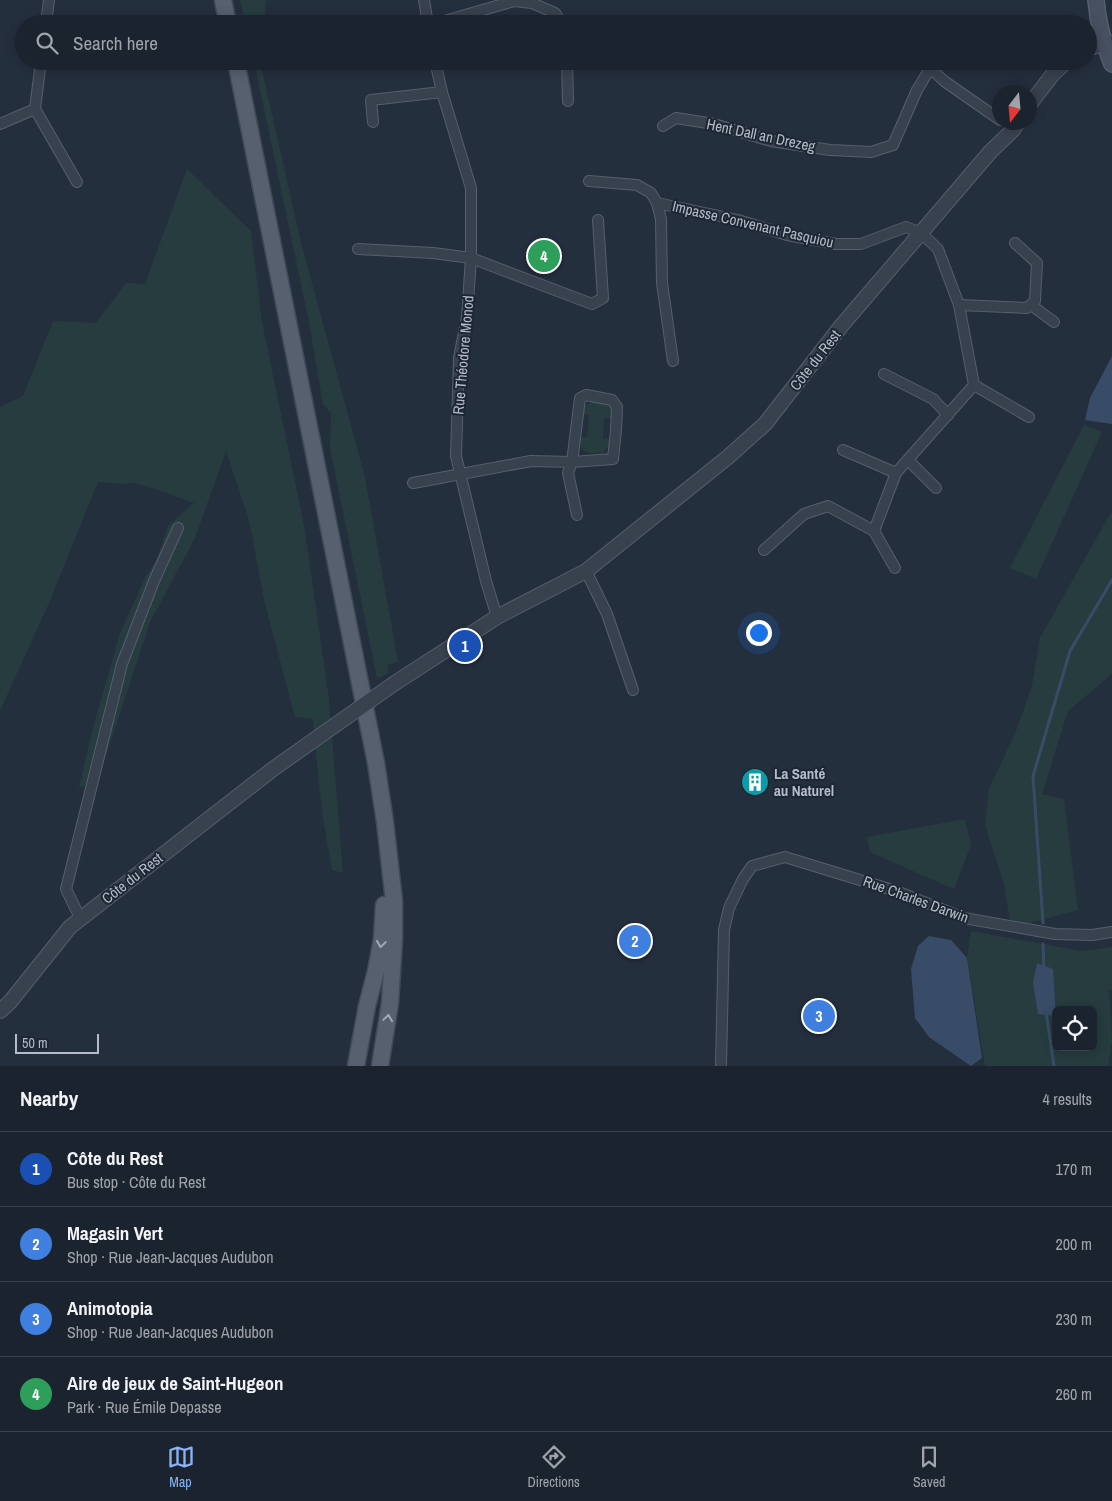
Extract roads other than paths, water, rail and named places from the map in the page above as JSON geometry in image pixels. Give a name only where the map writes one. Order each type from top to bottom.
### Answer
[{"type":"main road","points":[[223,0],[226,15]]},
{"type":"main road","points":[[1096,0],[1098,19],[1108,43],[1112,64]]},
{"type":"main road","points":[[238,70],[376,764],[385,822],[394,901],[393,971],[390,1004],[380,1066]]},
{"type":"main road","points":[[356,1066],[380,947],[388,861]]},
{"type":"street","points":[[47,15],[49,0]]},
{"type":"street","points":[[424,0],[426,15]]},
{"type":"street","points":[[465,15],[514,1],[532,3],[556,15]]},
{"type":"street","points":[[40,70],[35,110],[77,182]]},
{"type":"street","name":"Rue Théodore Monod","points":[[437,70],[471,188],[471,258],[467,317],[459,358],[456,456],[486,581],[497,618]]},
{"type":"street","points":[[566,70],[568,101]]},
{"type":"street","name":"Hent Dall an Drezeg","points":[[663,126],[676,118],[714,124],[771,141],[830,150],[871,152],[893,145],[925,70]]},
{"type":"street","points":[[933,70],[944,80],[992,113]]},
{"type":"street","points":[[1037,95],[1057,70]]},
{"type":"street","points":[[372,122],[371,100],[442,92]]},
{"type":"street","points":[[0,124],[35,110]]},
{"type":"street","name":"Côte du Rest","points":[[0,1011],[10,1002],[70,927],[80,918],[273,768],[395,684],[497,618],[586,571],[728,457],[765,424],[842,325],[991,151],[1004,130]]},
{"type":"street","name":"Impasse Convenant Pasquiou","points":[[589,181],[637,186],[651,193],[657,203],[738,220],[787,235],[836,244],[860,244],[906,227],[921,234]]},
{"type":"street","points":[[657,203],[661,219],[662,282],[673,361]]},
{"type":"street","points":[[358,249],[433,253],[471,258],[592,304],[604,298],[598,220]]},
{"type":"street","points":[[921,234],[938,249],[959,304],[974,385],[1029,417]]},
{"type":"street","points":[[959,304],[1027,308],[1031,305],[1035,300],[1037,263],[1015,244]]},
{"type":"street","points":[[1031,305],[1054,322]]},
{"type":"street","points":[[884,374],[933,400],[948,415]]},
{"type":"street","points":[[874,531],[896,473],[974,385]]},
{"type":"street","points":[[414,483],[531,461],[572,462],[613,459],[617,407],[612,400],[586,395],[580,398],[572,462],[568,473],[577,514]]},
{"type":"street","points":[[843,450],[896,473]]},
{"type":"street","points":[[908,460],[936,488]]},
{"type":"street","points":[[764,550],[804,514],[828,506],[874,531],[896,568]]},
{"type":"street","points":[[80,918],[66,889],[108,717],[122,664],[154,580],[178,528]]},
{"type":"street","points":[[586,571],[607,614],[633,690]]},
{"type":"street","name":"Rue Charles Darwin","points":[[721,1066],[724,930],[729,908],[742,879],[752,866],[785,858],[899,892],[964,918],[1055,934],[1092,935],[1112,932]]},
{"type":"water","points":[[1112,356],[1112,424],[1085,420],[1090,398]]},
{"type":"water","points":[[929,936],[951,940],[967,958],[982,1058],[971,1066],[929,1037],[915,1018],[911,969],[918,946]]},
{"type":"water","points":[[1037,963],[1053,969],[1055,1006],[1052,1006],[1052,1016],[1038,1014],[1033,983]]},
{"type":"waterway","points":[[1043,923],[1033,776],[1070,651],[1112,580]]},
{"type":"waterway","points":[[1043,944],[1044,969]]},
{"type":"waterway","points":[[1046,1012],[1054,1066]]},
{"type":"place","name":"Aire de jeux de Saint-Hugeon","points":[[544,256]]},
{"type":"place","name":"Côte du Rest","points":[[465,646]]},
{"type":"place","name":"La Santé au Naturel","points":[[755,782]]},
{"type":"place","name":"Magasin Vert","points":[[635,941]]},
{"type":"place","name":"Animotopia","points":[[819,1016]]}]
